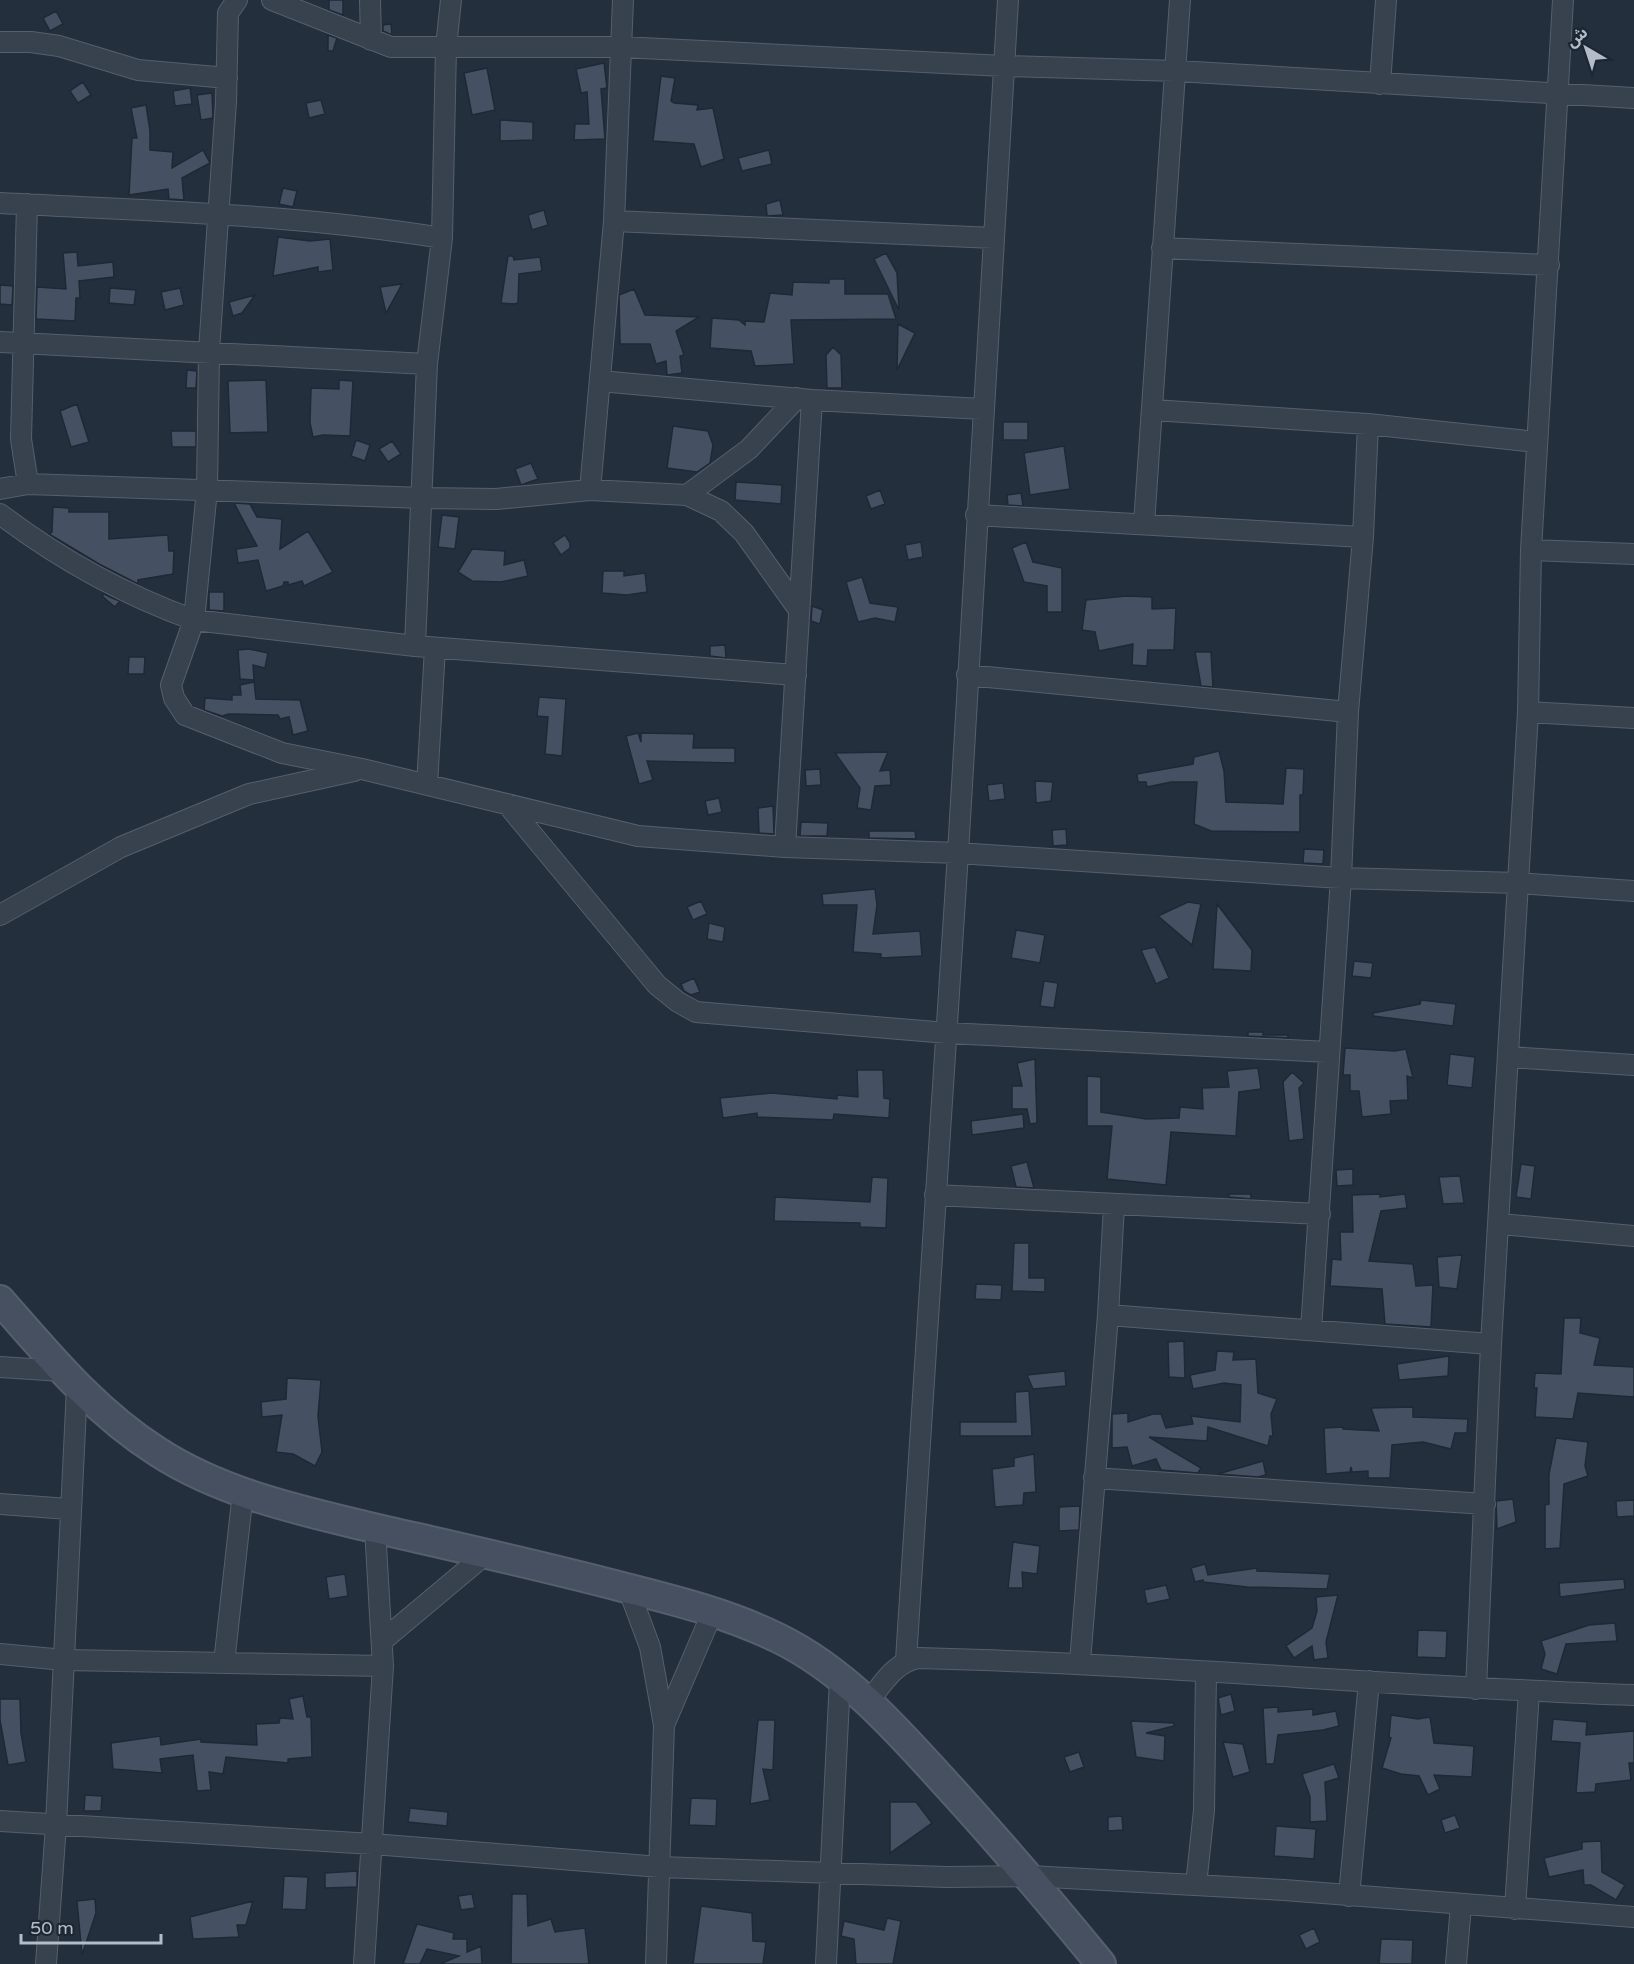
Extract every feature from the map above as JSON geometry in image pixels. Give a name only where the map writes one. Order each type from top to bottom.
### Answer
[{"type":"main road","points":[[0,1300],[69,1379],[114,1421],[160,1454],[221,1485],[308,1512],[628,1588],[712,1611],[780,1638],[840,1678],[869,1701],[1029,1876],[1101,1964]]},
{"type":"street","points":[[236,0],[228,13],[227,78],[209,351],[207,490],[194,621],[171,685],[174,698],[185,715],[282,753],[362,769],[638,836],[785,847],[958,853],[1341,878],[1518,883],[1634,891]]},
{"type":"street","points":[[272,0],[391,47],[621,47],[1004,66],[1177,71],[1634,98]]},
{"type":"street","points":[[370,0],[371,40]]},
{"type":"street","points":[[415,646],[427,364],[442,238],[446,47],[448,11],[451,0]]},
{"type":"street","points":[[590,490],[614,220],[623,0]]},
{"type":"street","points":[[906,1660],[947,1033],[1008,0]]},
{"type":"street","points":[[1144,524],[1162,248],[1177,71],[1180,0]]},
{"type":"street","points":[[1380,84],[1386,0]]},
{"type":"street","points":[[1476,1689],[1491,1344],[1500,1224],[1528,712],[1530,550],[1549,265],[1563,0]]},
{"type":"street","points":[[0,42],[31,42],[59,46],[138,70],[227,78]]},
{"type":"street","points":[[0,203],[217,212],[381,228],[442,238]]},
{"type":"street","points":[[27,204],[21,439],[28,484]]},
{"type":"street","points":[[614,220],[994,238]]},
{"type":"street","points":[[1162,248],[1549,265]]},
{"type":"street","points":[[0,342],[427,364]]},
{"type":"street","points":[[600,381],[805,399],[983,410]]},
{"type":"street","points":[[687,495],[749,449],[805,399]]},
{"type":"street","points":[[785,847],[800,610],[805,399]]},
{"type":"street","points":[[1153,410],[1368,424],[1536,442]]},
{"type":"street","points":[[1311,1330],[1341,878],[1348,712],[1363,537],[1368,424]]},
{"type":"street","points":[[0,489],[28,484],[496,499],[590,490],[687,495],[721,511],[744,533],[800,610]]},
{"type":"street","points":[[0,514],[57,553],[102,579],[162,609],[194,621],[435,648],[796,675]]},
{"type":"street","points":[[976,515],[1363,537]]},
{"type":"street","points":[[1530,550],[1634,554]]},
{"type":"street","points":[[427,785],[435,648]]},
{"type":"street","points":[[967,675],[1348,712]]},
{"type":"street","points":[[1528,712],[1634,718]]},
{"type":"street","points":[[0,915],[121,847],[249,794],[362,769]]},
{"type":"street","points":[[507,804],[657,985],[696,1011],[947,1033],[1328,1052]]},
{"type":"street","points":[[1509,1057],[1634,1065]]},
{"type":"street","points":[[935,1195],[1320,1214]]},
{"type":"street","points":[[1080,1662],[1108,1315],[1114,1205]]},
{"type":"street","points":[[1500,1224],[1634,1236]]},
{"type":"street","points":[[1108,1315],[1491,1344]]},
{"type":"street","points":[[0,1366],[69,1379],[69,1509],[64,1660],[46,1964]]},
{"type":"street","points":[[1094,1478],[1485,1504]]},
{"type":"street","points":[[224,1663],[243,1492]]},
{"type":"street","points":[[0,1504],[69,1509]]},
{"type":"street","points":[[364,1964],[383,1666],[375,1528]]},
{"type":"street","points":[[382,1641],[487,1554]]},
{"type":"street","points":[[628,1588],[650,1647],[664,1725],[656,1964]]},
{"type":"street","points":[[664,1725],[712,1611]]},
{"type":"street","points":[[0,1654],[64,1660],[383,1666]]},
{"type":"street","points":[[869,1701],[896,1667],[906,1660],[919,1658],[1080,1662],[1206,1673],[1476,1689],[1634,1695]]},
{"type":"street","points":[[1196,1885],[1204,1810],[1206,1673]]},
{"type":"street","points":[[826,1964],[834,1756],[840,1678]]},
{"type":"street","points":[[1349,1896],[1369,1681]]},
{"type":"street","points":[[1515,1909],[1529,1691]]},
{"type":"street","points":[[0,1821],[373,1844],[660,1868],[831,1874],[1029,1876],[1196,1885],[1634,1917]]},
{"type":"street","points":[[1456,1964],[1461,1905]]},
{"type":"building","points":[[329,0],[343,0],[343,15],[329,10]]},
{"type":"building","points":[[56,11],[63,24],[50,31],[43,18]]},
{"type":"building","points":[[391,24],[392,35],[383,31],[383,25]]},
{"type":"building","points":[[328,35],[337,38],[333,51],[328,51]]},
{"type":"building","points":[[604,63],[607,88],[601,89],[605,139],[574,140],[575,124],[589,124],[587,92],[581,93],[576,69]]},
{"type":"building","points":[[487,68],[495,110],[472,115],[464,73]]},
{"type":"building","points":[[661,76],[675,78],[671,101],[674,103],[698,105],[697,110],[713,108],[724,159],[701,167],[694,144],[653,141]]},
{"type":"building","points":[[83,82],[91,95],[78,103],[70,91]]},
{"type":"building","points":[[190,88],[192,104],[175,106],[173,91]]},
{"type":"building","points":[[212,93],[213,118],[201,120],[197,95]]},
{"type":"building","points":[[321,100],[325,114],[309,118],[306,103]]},
{"type":"building","points":[[146,105],[150,150],[173,152],[172,168],[203,150],[210,163],[182,178],[184,200],[169,199],[168,189],[129,195],[132,138],[137,138],[131,108]]},
{"type":"building","points":[[500,120],[533,122],[533,140],[500,141]]},
{"type":"building","points":[[769,150],[772,164],[742,171],[738,158]]},
{"type":"building","points":[[283,188],[297,191],[293,207],[279,204]]},
{"type":"building","points":[[780,200],[783,215],[767,216],[766,204]]},
{"type":"building","points":[[544,210],[548,225],[532,230],[528,215]]},
{"type":"building","points":[[278,237],[310,241],[330,239],[333,270],[318,272],[318,267],[273,276]]},
{"type":"building","points":[[77,252],[78,266],[113,262],[114,277],[79,281],[80,298],[76,298],[75,321],[36,319],[37,287],[66,289],[63,253]]},
{"type":"building","points":[[886,253],[897,273],[899,310],[874,259]]},
{"type":"building","points":[[508,256],[513,256],[514,260],[540,257],[542,271],[519,274],[518,303],[514,304],[501,303]]},
{"type":"building","points":[[829,279],[845,279],[845,294],[888,294],[896,319],[791,320],[794,364],[755,366],[751,351],[710,348],[712,318],[739,320],[745,325],[745,321],[764,322],[770,293],[792,295],[793,282],[829,283]]},
{"type":"building","points":[[402,284],[386,313],[380,287]]},
{"type":"building","points":[[0,285],[13,286],[12,305],[0,304]]},
{"type":"building","points":[[110,288],[136,290],[134,305],[109,303]]},
{"type":"building","points":[[180,288],[184,305],[165,310],[161,292]]},
{"type":"building","points":[[634,289],[645,315],[699,317],[676,331],[684,355],[680,356],[682,373],[667,375],[666,361],[656,364],[650,344],[620,344],[619,295]]},
{"type":"building","points":[[255,295],[242,313],[233,316],[229,302]]},
{"type":"building","points":[[898,324],[915,333],[897,370]]},
{"type":"building","points":[[833,347],[841,355],[842,388],[827,388],[826,355]]},
{"type":"building","points":[[187,370],[197,371],[196,388],[186,388]]},
{"type":"building","points":[[266,380],[268,432],[230,433],[228,381]]},
{"type":"building","points":[[339,380],[353,381],[350,436],[313,437],[310,423],[311,388],[339,389]]},
{"type":"building","points":[[77,404],[89,442],[71,447],[60,411]]},
{"type":"building","points":[[1003,422],[1028,422],[1028,440],[1003,440]]},
{"type":"building","points":[[673,426],[708,431],[713,445],[710,463],[697,472],[667,468]]},
{"type":"building","points":[[171,431],[196,431],[196,447],[172,447]]},
{"type":"building","points":[[356,440],[370,445],[365,461],[351,456]]},
{"type":"building","points":[[392,441],[401,454],[388,462],[379,449]]},
{"type":"building","points":[[1064,446],[1070,489],[1030,495],[1024,453]]},
{"type":"building","points":[[531,463],[538,479],[521,485],[515,469]]},
{"type":"building","points":[[736,482],[782,485],[781,504],[735,500]]},
{"type":"building","points":[[880,490],[885,504],[871,509],[866,496]]},
{"type":"building","points":[[1021,493],[1023,506],[1008,505],[1007,495]]},
{"type":"building","points":[[234,503],[250,504],[257,517],[282,519],[280,549],[308,531],[333,572],[304,586],[302,581],[288,585],[288,582],[284,582],[283,586],[266,591],[258,560],[238,563],[236,549],[257,546]]},
{"type":"building","points":[[53,507],[69,508],[69,512],[109,512],[109,539],[168,535],[169,551],[174,551],[173,574],[138,580],[138,584],[99,564],[49,534],[52,532]]},
{"type":"building","points":[[442,515],[459,517],[455,549],[438,547]]},
{"type":"building","points":[[565,535],[570,548],[561,555],[553,543]]},
{"type":"building","points":[[921,542],[923,557],[908,560],[905,545]]},
{"type":"building","points":[[1026,542],[1033,562],[1062,568],[1062,612],[1047,612],[1047,586],[1024,582],[1012,548]]},
{"type":"building","points":[[472,549],[505,551],[504,565],[524,560],[528,576],[501,582],[472,581],[458,572]]},
{"type":"building","points":[[603,571],[624,571],[624,576],[645,573],[647,592],[627,595],[602,593]]},
{"type":"building","points":[[862,577],[870,603],[898,607],[895,622],[875,618],[858,622],[846,582]]},
{"type":"building","points":[[209,592],[224,592],[224,611],[209,610]]},
{"type":"building","points":[[104,594],[120,601],[115,607],[102,596]]},
{"type":"building","points":[[1126,596],[1152,597],[1152,609],[1176,608],[1174,650],[1148,650],[1147,666],[1132,665],[1133,644],[1099,651],[1095,632],[1082,630],[1086,600]]},
{"type":"building","points":[[812,606],[823,610],[820,624],[811,621]]},
{"type":"building","points":[[725,645],[726,658],[710,656],[710,646]]},
{"type":"building","points":[[249,649],[268,653],[265,668],[253,665],[254,680],[240,679],[238,650]]},
{"type":"building","points":[[1195,652],[1211,652],[1213,687],[1201,686]]},
{"type":"building","points":[[129,657],[145,657],[144,674],[128,674]]},
{"type":"building","points":[[254,682],[256,699],[300,700],[308,731],[293,735],[289,717],[280,719],[278,715],[229,714],[222,716],[204,710],[205,698],[232,700],[232,695],[241,695],[240,685]]},
{"type":"building","points":[[539,697],[566,699],[562,756],[545,754],[548,717],[537,716]]},
{"type":"building","points":[[638,733],[641,742],[641,733],[694,734],[693,748],[735,748],[735,763],[647,761],[653,780],[639,784],[626,736]]},
{"type":"building","points":[[1219,751],[1224,771],[1226,802],[1283,804],[1286,768],[1304,769],[1303,795],[1300,795],[1300,832],[1211,831],[1194,824],[1197,782],[1171,782],[1147,787],[1146,782],[1138,782],[1137,774],[1193,764],[1194,757]]},
{"type":"building","points":[[888,752],[880,771],[890,770],[891,785],[875,786],[871,810],[857,808],[860,788],[835,753]]},
{"type":"building","points":[[820,769],[821,785],[806,786],[805,770]]},
{"type":"building","points":[[1035,781],[1053,782],[1051,801],[1036,803]]},
{"type":"building","points":[[1003,783],[1005,799],[989,801],[987,785]]},
{"type":"building","points":[[719,798],[722,812],[708,815],[705,801]]},
{"type":"building","points":[[773,806],[774,834],[759,833],[758,808]]},
{"type":"building","points":[[801,822],[828,823],[827,836],[800,836]]},
{"type":"building","points":[[1066,829],[1067,845],[1053,846],[1052,830]]},
{"type":"building","points":[[869,831],[915,831],[916,839],[869,838]]},
{"type":"building","points":[[1304,849],[1324,850],[1323,864],[1303,863]]},
{"type":"building","points":[[875,889],[877,905],[873,934],[920,931],[922,956],[881,958],[881,954],[853,952],[857,905],[823,905],[822,894]]},
{"type":"building","points":[[701,901],[707,914],[693,920],[687,907]]},
{"type":"building","points":[[1188,902],[1201,904],[1192,945],[1158,916]]},
{"type":"building","points":[[1217,904],[1252,950],[1251,971],[1213,969]]},
{"type":"building","points":[[709,923],[725,927],[723,942],[707,939]]},
{"type":"building","points":[[1016,930],[1045,935],[1040,963],[1011,958]]},
{"type":"building","points":[[1155,947],[1169,978],[1156,984],[1141,950]]},
{"type":"building","points":[[1354,961],[1373,963],[1371,978],[1352,976]]},
{"type":"building","points":[[694,978],[700,992],[691,995],[684,991],[681,984]]},
{"type":"building","points":[[1044,981],[1058,983],[1054,1008],[1040,1006]]},
{"type":"building","points":[[1421,1000],[1456,1004],[1453,1026],[1373,1016],[1373,1013],[1420,1004]]},
{"type":"building","points":[[1248,1032],[1263,1032],[1263,1035],[1288,1035],[1288,1038],[1248,1036]]},
{"type":"building","points":[[1345,1048],[1395,1051],[1406,1049],[1413,1078],[1407,1076],[1408,1100],[1390,1101],[1391,1114],[1362,1117],[1359,1091],[1350,1091],[1350,1075],[1343,1075]]},
{"type":"building","points":[[1450,1054],[1475,1057],[1472,1088],[1447,1085]]},
{"type":"building","points":[[1035,1059],[1037,1123],[1030,1124],[1027,1109],[1012,1109],[1012,1086],[1022,1086],[1017,1063]]},
{"type":"building","points":[[1258,1068],[1261,1089],[1239,1092],[1236,1136],[1171,1132],[1166,1185],[1107,1179],[1112,1126],[1087,1126],[1087,1076],[1101,1077],[1101,1112],[1146,1119],[1179,1118],[1180,1107],[1203,1109],[1202,1088],[1229,1087],[1227,1071]]},
{"type":"building","points":[[857,1070],[883,1070],[884,1098],[890,1099],[889,1118],[834,1114],[833,1120],[757,1117],[757,1113],[723,1118],[720,1098],[772,1093],[837,1099],[837,1095],[858,1097]]},
{"type":"building","points":[[1292,1072],[1304,1083],[1299,1088],[1304,1139],[1289,1141],[1283,1082]]},
{"type":"building","points":[[1023,1114],[1024,1128],[972,1135],[971,1121]]},
{"type":"building","points":[[1027,1162],[1034,1188],[1016,1187],[1011,1166]]},
{"type":"building","points":[[1521,1164],[1535,1166],[1531,1199],[1516,1197]]},
{"type":"building","points":[[1353,1169],[1353,1185],[1337,1186],[1336,1170]]},
{"type":"building","points":[[1460,1176],[1464,1203],[1443,1204],[1439,1177]]},
{"type":"building","points":[[872,1177],[888,1178],[886,1228],[860,1227],[860,1223],[774,1221],[775,1197],[870,1202]]},
{"type":"building","points":[[1229,1194],[1251,1194],[1251,1199],[1229,1197]]},
{"type":"building","points":[[1380,1194],[1380,1197],[1405,1194],[1407,1208],[1381,1211],[1369,1261],[1413,1264],[1416,1286],[1433,1285],[1431,1327],[1385,1324],[1382,1289],[1330,1286],[1332,1259],[1341,1260],[1340,1232],[1353,1232],[1352,1195]]},
{"type":"building","points":[[1014,1243],[1029,1243],[1029,1278],[1045,1278],[1045,1292],[1012,1291]]},
{"type":"building","points":[[1462,1255],[1457,1289],[1439,1287],[1437,1257]]},
{"type":"building","points":[[976,1284],[1002,1285],[1001,1300],[975,1299]]},
{"type":"building","points":[[1564,1318],[1581,1318],[1580,1333],[1600,1338],[1594,1365],[1634,1367],[1634,1397],[1578,1393],[1573,1419],[1535,1417],[1537,1388],[1534,1388],[1535,1373],[1561,1374]]},
{"type":"building","points":[[1184,1341],[1185,1378],[1169,1377],[1168,1342]]},
{"type":"building","points":[[1217,1351],[1234,1352],[1233,1360],[1256,1359],[1258,1393],[1277,1399],[1271,1414],[1273,1436],[1270,1436],[1268,1446],[1208,1427],[1207,1441],[1149,1437],[1201,1468],[1198,1473],[1161,1470],[1156,1459],[1132,1466],[1127,1447],[1112,1448],[1112,1414],[1128,1413],[1128,1422],[1153,1414],[1161,1414],[1166,1428],[1193,1424],[1191,1416],[1240,1422],[1241,1385],[1224,1383],[1193,1389],[1190,1375],[1215,1370]]},
{"type":"building","points":[[1449,1356],[1448,1376],[1399,1380],[1397,1364]]},
{"type":"building","points":[[1065,1371],[1066,1386],[1033,1389],[1027,1375]]},
{"type":"building","points":[[287,1378],[321,1380],[318,1416],[322,1452],[315,1466],[293,1454],[276,1452],[282,1415],[262,1417],[261,1402],[286,1399]]},
{"type":"building","points":[[1029,1391],[1032,1436],[960,1436],[960,1422],[1016,1422],[1015,1392]]},
{"type":"building","points":[[1413,1407],[1413,1417],[1468,1419],[1467,1433],[1455,1433],[1451,1449],[1423,1442],[1392,1445],[1390,1478],[1368,1478],[1368,1471],[1352,1472],[1351,1467],[1350,1472],[1326,1474],[1324,1428],[1343,1427],[1343,1429],[1379,1431],[1371,1408]]},
{"type":"building","points":[[1556,1438],[1588,1442],[1585,1466],[1588,1476],[1564,1484],[1560,1548],[1545,1549],[1545,1505],[1549,1504],[1549,1474]]},
{"type":"building","points":[[1034,1454],[1036,1492],[1024,1493],[1023,1505],[995,1507],[992,1469],[1014,1466],[1014,1458]]},
{"type":"building","points":[[1263,1461],[1266,1475],[1258,1477],[1218,1474]]},
{"type":"building","points":[[1513,1499],[1516,1522],[1497,1529],[1496,1501]]},
{"type":"building","points":[[1634,1500],[1634,1516],[1617,1517],[1616,1501]]},
{"type":"building","points":[[1080,1506],[1079,1530],[1059,1531],[1059,1507]]},
{"type":"building","points":[[1013,1542],[1040,1546],[1037,1574],[1022,1572],[1023,1588],[1008,1588]]},
{"type":"building","points":[[1205,1564],[1208,1575],[1257,1568],[1257,1571],[1330,1574],[1327,1589],[1247,1587],[1203,1582],[1203,1580],[1195,1582],[1191,1568]]},
{"type":"building","points":[[345,1574],[348,1596],[329,1599],[326,1577]]},
{"type":"building","points":[[1624,1579],[1625,1589],[1560,1597],[1559,1583]]},
{"type":"building","points":[[1166,1585],[1170,1599],[1147,1604],[1144,1590]]},
{"type":"building","points":[[1338,1595],[1326,1642],[1328,1658],[1314,1660],[1312,1646],[1294,1658],[1286,1646],[1312,1628],[1317,1611],[1316,1597]]},
{"type":"building","points":[[1615,1623],[1617,1641],[1566,1644],[1557,1674],[1541,1669],[1545,1654],[1541,1641],[1589,1625]]},
{"type":"building","points":[[1418,1630],[1447,1631],[1446,1658],[1417,1657]]},
{"type":"building","points":[[1231,1694],[1235,1711],[1221,1715],[1218,1698]]},
{"type":"building","points":[[303,1696],[307,1717],[311,1717],[312,1757],[288,1759],[288,1763],[226,1757],[223,1774],[209,1772],[211,1790],[197,1791],[193,1755],[160,1759],[162,1773],[113,1769],[111,1743],[160,1736],[161,1745],[201,1739],[201,1742],[257,1745],[256,1724],[279,1723],[280,1718],[293,1719],[289,1699]]},
{"type":"building","points":[[0,1699],[20,1699],[21,1733],[26,1762],[8,1765],[0,1720]]},
{"type":"building","points":[[1278,1707],[1278,1712],[1313,1709],[1313,1715],[1336,1711],[1339,1726],[1278,1735],[1274,1764],[1266,1764],[1263,1708]]},
{"type":"building","points":[[1391,1715],[1418,1719],[1430,1717],[1434,1743],[1474,1746],[1472,1777],[1434,1775],[1440,1789],[1428,1795],[1419,1776],[1401,1774],[1382,1768],[1391,1738],[1389,1737]]},
{"type":"building","points":[[1553,1719],[1587,1722],[1586,1735],[1634,1731],[1634,1763],[1629,1763],[1631,1780],[1596,1784],[1595,1792],[1576,1793],[1580,1743],[1551,1741]]},
{"type":"building","points":[[758,1720],[775,1720],[773,1770],[763,1769],[770,1800],[750,1804]]},
{"type":"building","points":[[1131,1721],[1174,1723],[1174,1726],[1146,1733],[1165,1736],[1164,1761],[1136,1757]]},
{"type":"building","points":[[1223,1742],[1243,1744],[1250,1772],[1233,1777]]},
{"type":"building","points":[[1079,1752],[1084,1767],[1070,1772],[1064,1757]]},
{"type":"building","points":[[1334,1764],[1339,1778],[1325,1782],[1327,1821],[1310,1822],[1310,1797],[1302,1774]]},
{"type":"building","points":[[85,1795],[102,1796],[101,1811],[84,1811]]},
{"type":"building","points":[[691,1798],[717,1799],[716,1826],[689,1825]]},
{"type":"building","points":[[890,1802],[916,1802],[932,1823],[890,1853]]},
{"type":"building","points":[[410,1808],[448,1812],[447,1826],[408,1822]]},
{"type":"building","points":[[1455,1815],[1460,1828],[1445,1833],[1441,1820]]},
{"type":"building","points":[[1122,1816],[1123,1830],[1108,1831],[1108,1817]]},
{"type":"building","points":[[1276,1826],[1316,1829],[1314,1859],[1274,1856]]},
{"type":"building","points":[[1601,1841],[1602,1872],[1625,1885],[1616,1900],[1591,1885],[1584,1885],[1583,1870],[1549,1877],[1544,1858],[1582,1849],[1582,1842]]},
{"type":"building","points":[[357,1871],[357,1887],[325,1888],[325,1873]]},
{"type":"building","points":[[284,1876],[308,1877],[306,1910],[282,1909]]},
{"type":"building","points":[[472,1894],[475,1908],[461,1910],[458,1896]]},
{"type":"building","points":[[512,1894],[527,1894],[528,1926],[551,1919],[555,1932],[585,1928],[589,1964],[511,1964]]},
{"type":"building","points":[[95,1899],[96,1913],[82,1955],[77,1901]]},
{"type":"building","points":[[253,1901],[246,1925],[237,1925],[239,1937],[193,1939],[190,1917]]},
{"type":"building","points":[[701,1906],[752,1913],[753,1941],[766,1942],[763,1964],[693,1964]]},
{"type":"building","points":[[887,1918],[901,1921],[893,1964],[856,1964],[854,1939],[841,1936],[844,1921],[884,1930]]},
{"type":"building","points":[[417,1924],[454,1933],[453,1939],[467,1939],[467,1952],[481,1946],[482,1964],[440,1964],[459,1956],[427,1949],[420,1964],[403,1964]]},
{"type":"building","points":[[1314,1928],[1320,1942],[1306,1949],[1299,1935]]},
{"type":"building","points":[[1381,1939],[1413,1940],[1412,1964],[1379,1964]]}]
